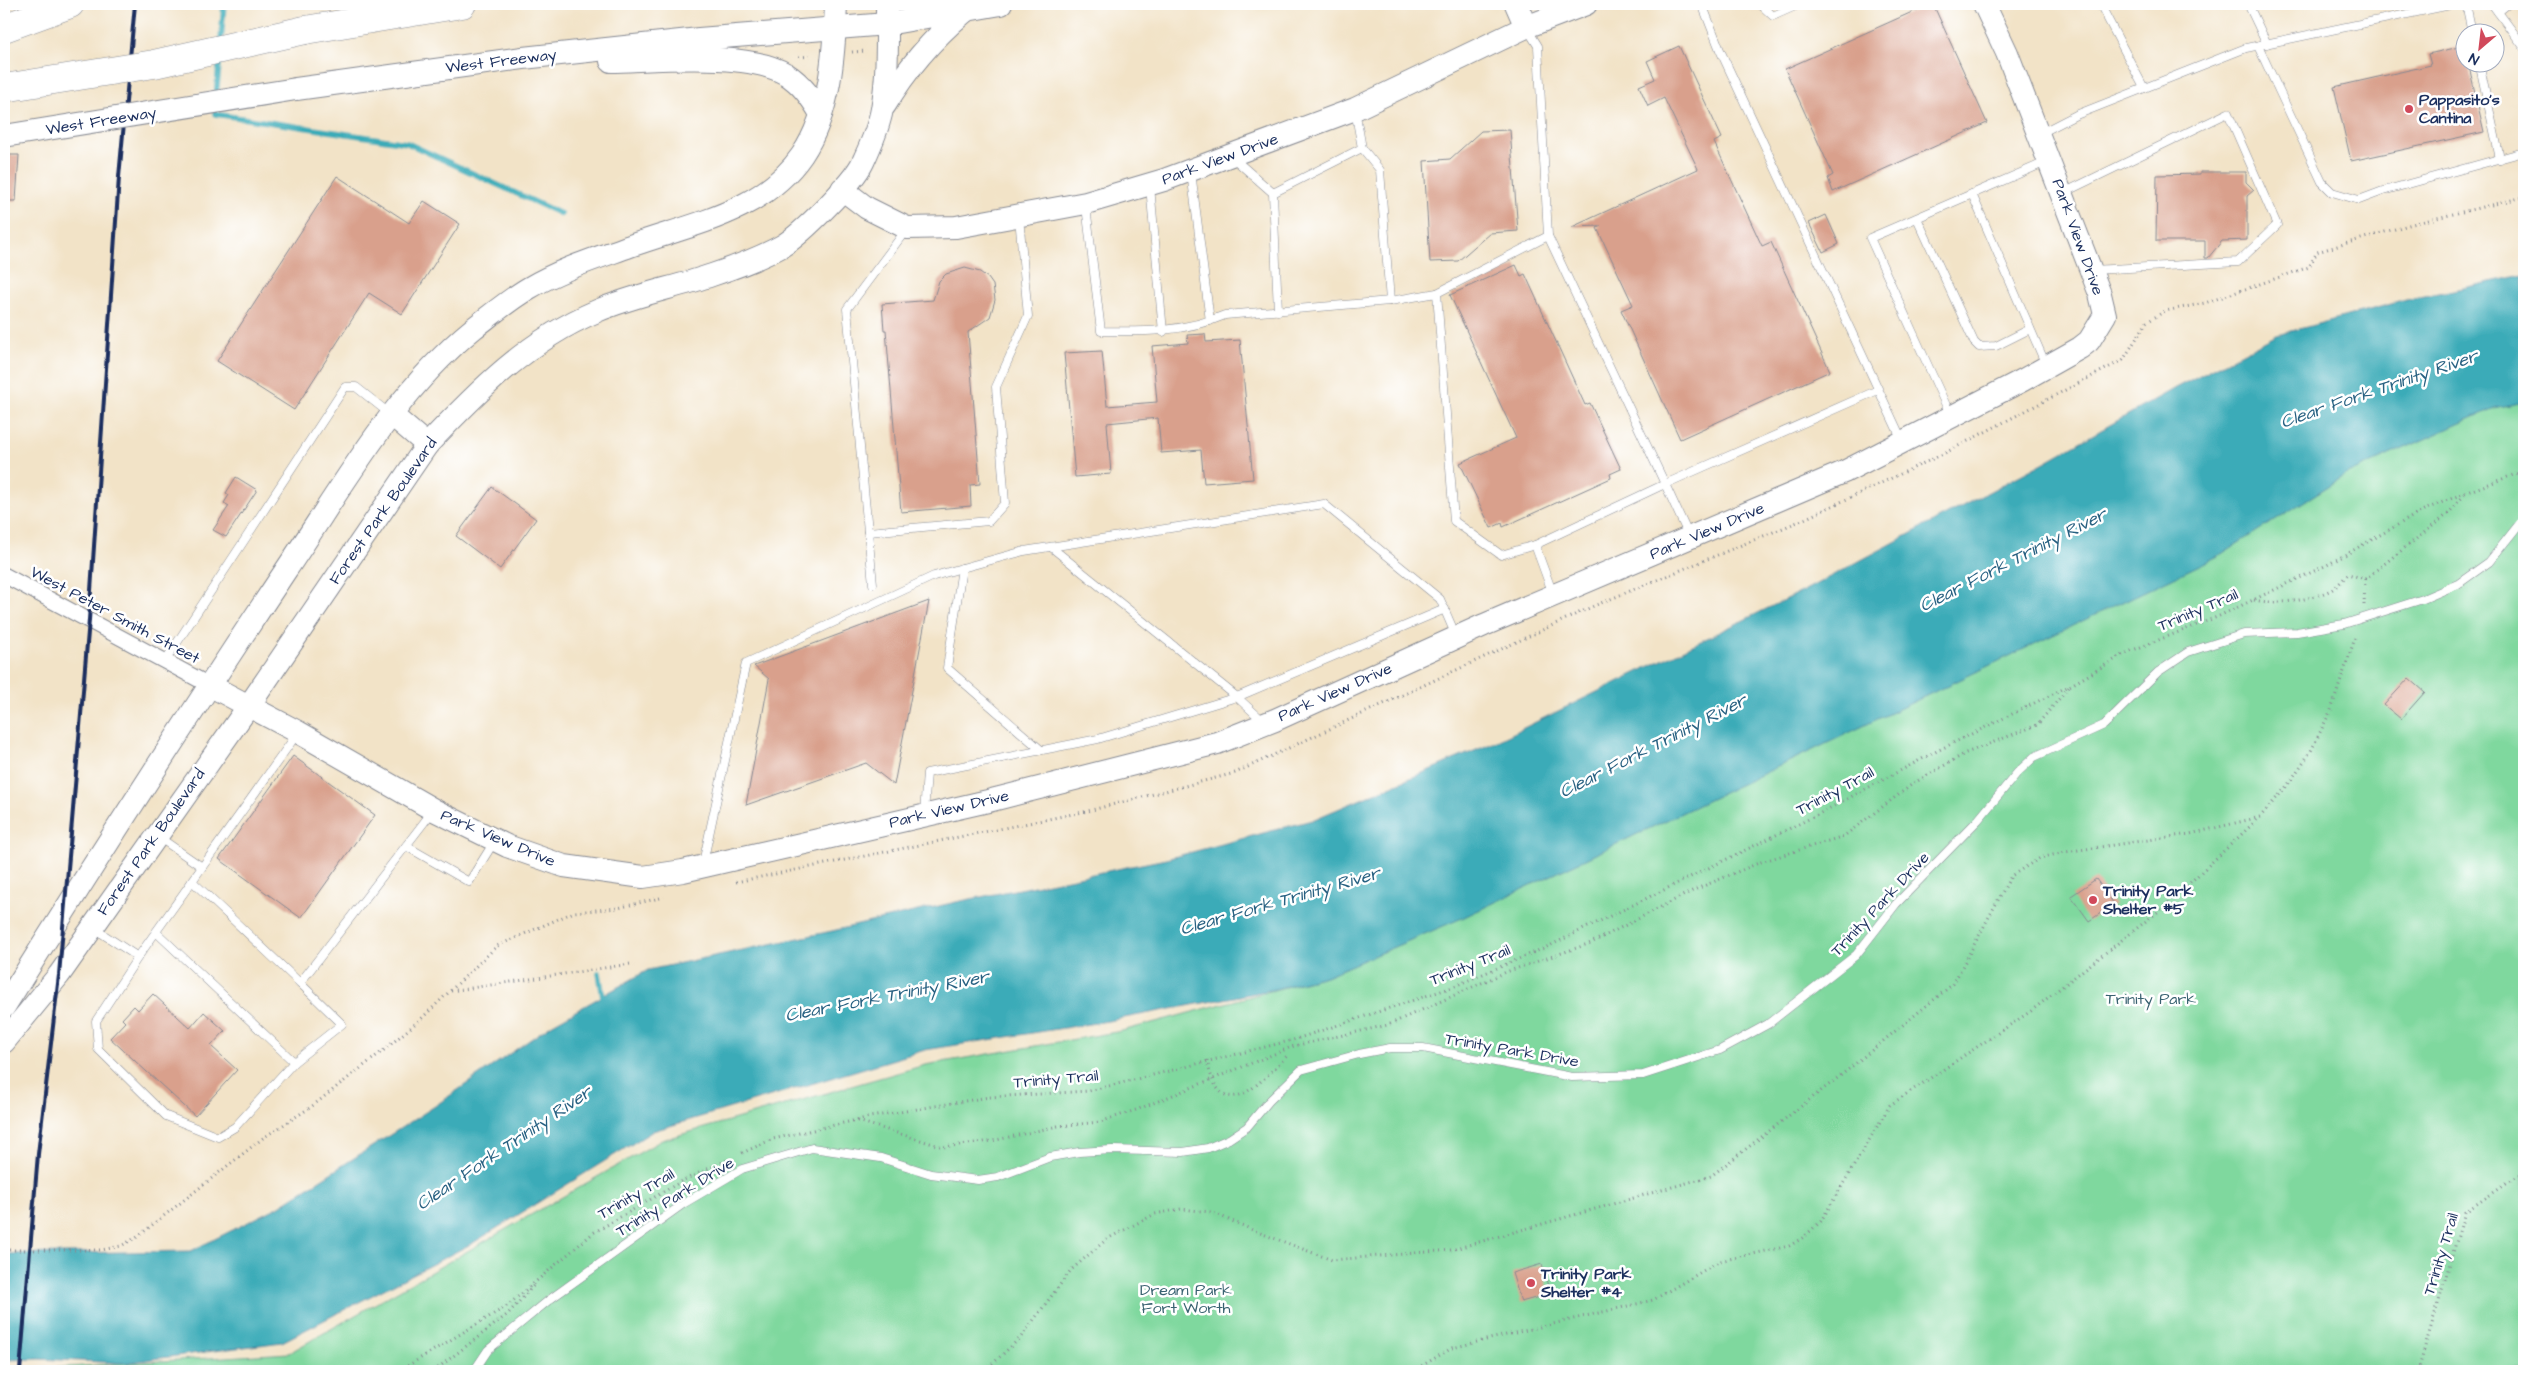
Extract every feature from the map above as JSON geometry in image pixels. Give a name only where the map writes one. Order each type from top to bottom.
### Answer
[{"type":"highway","points":[[4,28],[70,4]]},
{"type":"highway","points":[[4,88],[154,64],[305,30],[462,4]]},
{"type":"main road","name":"Forest Park Boulevard","points":[[4,1007],[209,685],[408,391],[474,328],[529,288],[630,246],[709,221],[730,212],[772,186],[802,155],[821,114],[827,89],[835,30],[836,4]]},
{"type":"main road","name":"West Freeway","points":[[4,136],[296,89],[523,58],[700,39],[835,30],[887,14],[965,11],[1001,4]]},
{"type":"main road","points":[[1516,4],[1526,27]]},
{"type":"main road","name":"Park View Drive","points":[[842,189],[867,208],[907,228],[956,227],[1019,217],[1086,203],[1150,184],[1231,156],[1355,109],[1526,27],[1586,4]]},
{"type":"main road","name":"Park View Drive","points":[[209,685],[298,732],[434,810],[496,840],[564,866],[643,877],[702,867],[924,816],[1217,743],[1266,724],[1457,638],[1844,472],[2046,367],[2089,341],[2104,315],[2100,294],[2008,53],[1984,4]]},
{"type":"main road","points":[[882,110],[899,81],[925,47],[965,11]]},
{"type":"main road","name":"Forest Park Boulevard","points":[[4,1042],[59,975],[248,707],[427,445],[485,386],[520,354],[534,345],[597,311],[655,291],[711,276],[783,245],[816,218],[842,189],[862,164],[882,110],[887,14]]},
{"type":"main road","points":[[523,58],[591,62],[692,60],[750,63],[774,68],[788,75],[811,96],[821,114]]},
{"type":"main road","points":[[392,415],[427,445]]},
{"type":"street","name":"West Peter Smith Street","points":[[4,576],[209,685]]},
{"type":"lane","points":[[1702,4],[1720,50],[1903,442]]},
{"type":"lane","points":[[1760,4],[1773,16],[1800,4]]},
{"type":"lane","points":[[2100,4],[2144,88]]},
{"type":"lane","points":[[2248,4],[2267,44]]},
{"type":"lane","points":[[2039,134],[2076,115],[2246,48],[2455,4]]},
{"type":"lane","points":[[2466,4],[2470,22]]},
{"type":"lane","points":[[2492,4],[2524,47]]},
{"type":"lane","points":[[2498,12],[2508,4]]},
{"type":"lane","points":[[1526,27],[1538,46],[1548,236],[1690,538]]},
{"type":"lane","points":[[2258,46],[2322,182],[2332,192],[2359,200],[2383,191],[2524,152]]},
{"type":"lane","points":[[2481,72],[2500,159]]},
{"type":"lane","points":[[1355,109],[1362,148],[1380,170],[1390,301]]},
{"type":"lane","points":[[2062,193],[2228,113],[2277,225],[2238,262],[2092,270]]},
{"type":"lane","points":[[1273,193],[1362,148]]},
{"type":"lane","points":[[1231,156],[1273,193],[1278,311]]},
{"type":"lane","points":[[1951,417],[1870,238],[2049,161]]},
{"type":"lane","points":[[1190,170],[1210,321]]},
{"type":"lane","points":[[1150,184],[1163,332]]},
{"type":"lane","points":[[1972,194],[2046,367]]},
{"type":"lane","points":[[1086,203],[1101,331],[1163,332],[1210,321],[1225,315],[1390,301],[1437,293],[1548,236]]},
{"type":"lane","points":[[868,532],[989,521],[1005,503],[996,387],[1028,316],[1019,217]]},
{"type":"lane","points":[[1917,218],[1974,342],[1979,347],[1996,346],[2030,329]]},
{"type":"lane","points":[[873,584],[846,309],[907,228]]},
{"type":"lane","points":[[1437,293],[1454,521],[1501,555],[1536,545],[1665,484],[1878,390]]},
{"type":"lane","points":[[165,661],[345,387],[356,387],[392,415]]},
{"type":"lane","points":[[702,867],[746,663],[934,576],[1024,551],[1324,504],[1440,599],[1457,638]]},
{"type":"lane","name":"Trinity Park Drive","points":[[474,1371],[488,1350],[549,1300],[683,1204],[742,1169],[812,1148],[881,1158],[931,1174],[978,1180],[998,1177],[1050,1157],[1079,1152],[1112,1150],[1183,1152],[1208,1148],[1229,1139],[1247,1127],[1269,1101],[1301,1070],[1367,1052],[1390,1048],[1423,1048],[1572,1077],[1643,1075],[1720,1050],[1768,1024],[1856,955],[1896,904],[1978,820],[2017,773],[2034,757],[2104,725],[2158,672],[2188,652],[2244,634],[2297,632],[2344,624],[2423,599],[2458,584],[2489,562],[2524,518]]},
{"type":"lane","points":[[1536,545],[1554,596]]},
{"type":"lane","points":[[1051,547],[1237,697],[1266,724]]},
{"type":"lane","points":[[962,568],[947,668],[1041,750]]},
{"type":"lane","points":[[924,816],[927,773],[1098,738],[1237,697],[1444,609]]},
{"type":"lane","points":[[192,881],[342,1024],[294,1062],[235,1127],[218,1137],[166,1116],[98,1048],[96,1021],[138,957],[156,932],[192,881],[298,732]]},
{"type":"lane","points":[[300,983],[434,810]]},
{"type":"lane","points":[[156,835],[202,867]]},
{"type":"lane","points":[[406,846],[468,882],[496,840]]},
{"type":"lane","points":[[92,926],[138,957]]},
{"type":"lane","points":[[156,932],[294,1062]]},
{"type":"path","points":[[848,53],[874,50]]},
{"type":"path","points":[[732,883],[1060,817],[1235,773],[1596,605],[1800,521],[1941,456],[2123,360],[2147,322],[2165,311],[2206,303],[2309,268],[2317,252],[2412,224],[2524,197]]},
{"type":"path","name":"Trinity Trail","points":[[740,1154],[773,1139],[856,1121],[989,1097],[1089,1091],[1293,1040],[1450,988],[1549,946],[1815,816],[1937,751],[2071,684],[2128,652],[2217,617],[2328,564],[2424,510],[2524,471]]},
{"type":"path","points":[[2365,579],[2448,514],[2467,492]]},
{"type":"path","points":[[856,1121],[943,1147],[992,1141],[1058,1126],[1100,1122],[1136,1110],[1294,1046],[1388,1025],[1506,972],[1591,943],[1694,890],[1761,862],[1844,836],[1914,783],[1959,757],[2037,725],[2071,684]]},
{"type":"path","points":[[1413,1371],[1452,1348],[1653,1300],[1720,1261],[1788,1246],[1804,1238],[1821,1221],[1890,1105],[2031,1011],[2164,907],[2260,817]]},
{"type":"path","points":[[4,1250],[102,1250],[121,1246],[137,1237],[263,1138],[311,1107],[422,1018],[497,946],[574,912],[618,908],[668,896]]},
{"type":"path","points":[[451,991],[630,964]]},
{"type":"path","points":[[1293,1040],[1294,1046]]},
{"type":"path","points":[[1208,1060],[1211,1080],[1214,1086],[1226,1095],[1240,1096],[1252,1089],[1289,1054]]},
{"type":"path","name":"Trinity Trail","points":[[399,1371],[507,1306],[593,1234],[682,1181],[732,1158]]},
{"type":"path","name":"Trinity Trail","points":[[2418,1371],[2465,1212],[2524,1172]]},
{"type":"path","points":[[434,1371],[508,1314],[546,1272]]},
{"type":"green space","name":"Trinity Park","points":[[2524,402],[2524,1371],[4,1371],[289,1353],[662,1140],[925,1065],[1122,1031],[1326,976],[1462,918],[2218,556],[2349,473],[2494,408]]},
{"type":"water","name":"Clear Fork Trinity River","points":[[2524,275],[2524,402],[2494,408],[2349,473],[2218,556],[1462,918],[1326,976],[1271,990],[1108,1021],[925,1050],[653,1131],[473,1243],[282,1342],[123,1363],[39,1359],[4,1360],[4,1254],[191,1251],[278,1207],[435,1106],[551,1025],[648,970],[832,931],[956,902],[1166,859],[1312,820],[1493,743],[1805,590],[2043,463],[2175,388],[2277,335],[2406,300]]},
{"type":"building","points":[[1933,4],[1987,123],[1833,192],[1828,178],[1833,175],[1785,69]]},
{"type":"building","points":[[1679,46],[1722,138],[1714,142],[1762,246],[1771,242],[1830,371],[1680,439],[1621,310],[1633,305],[1597,228],[1601,226],[1572,227],[1698,169],[1664,98],[1648,106],[1639,86],[1655,79],[1647,61]]},
{"type":"building","name":"Pappasito's Cantina","points":[[2456,48],[2456,72],[2470,72],[2484,132],[2351,161],[2334,87],[2431,65],[2428,54]]},
{"type":"building","points":[[1510,130],[1518,231],[1490,233],[1458,261],[1430,262],[1424,161],[1450,159],[1481,131]]},
{"type":"building","points":[[4,155],[19,155],[16,201],[4,201]]},
{"type":"building","points":[[2200,172],[2246,172],[2246,182],[2254,190],[2247,196],[2247,240],[2222,241],[2208,258],[2205,258],[2205,241],[2156,241],[2157,175],[2200,174]]},
{"type":"building","points":[[337,176],[409,223],[424,201],[460,224],[402,314],[369,293],[294,410],[217,361]]},
{"type":"building","points":[[1826,215],[1839,244],[1823,252],[1809,223]]},
{"type":"building","points":[[1516,265],[1521,276],[1525,274],[1585,405],[1590,403],[1621,469],[1610,474],[1611,478],[1503,527],[1502,523],[1491,528],[1460,463],[1516,438],[1450,295]]},
{"type":"building","points":[[965,268],[980,272],[988,278],[993,285],[995,300],[990,317],[968,332],[980,484],[970,485],[971,506],[901,512],[886,330],[884,330],[882,304],[933,300],[939,281],[946,274]]},
{"type":"building","points":[[1205,334],[1206,342],[1240,340],[1253,479],[1204,483],[1201,450],[1161,453],[1158,418],[1107,423],[1111,474],[1075,477],[1064,353],[1102,351],[1107,406],[1157,402],[1152,346],[1188,343],[1187,335]]},
{"type":"building","points":[[236,477],[257,490],[226,537],[213,530],[229,506],[224,503],[229,495],[226,493]]},
{"type":"building","points":[[492,487],[536,519],[500,569],[456,536]]},
{"type":"building","points":[[929,601],[894,785],[866,763],[746,805],[769,679],[754,666]]},
{"type":"building","points":[[2409,678],[2425,692],[2401,719],[2384,705]]},
{"type":"building","points":[[293,756],[375,815],[301,918],[219,859]]},
{"type":"building","name":"Trinity Park Shelter #5","points":[[2096,879],[2114,904],[2089,921],[2071,896]]},
{"type":"building","points":[[153,994],[190,1028],[204,1012],[225,1031],[211,1046],[237,1070],[195,1116],[110,1038],[125,1022],[122,1019],[134,1006],[138,1010]]},
{"type":"building","name":"Trinity Park Shelter #4","points":[[1542,1264],[1550,1294],[1521,1302],[1512,1273]]},
{"type":"waterway","points":[[221,41],[224,4]]},
{"type":"waterway","points":[[216,96],[220,56]]},
{"type":"waterway","points":[[215,108],[215,114],[407,143],[561,214]]},
{"type":"waterway","points":[[599,973],[604,1003]]},
{"type":"railway","points":[[20,1371],[38,1154],[59,975],[89,620],[119,177],[135,4]]},
{"type":"place","name":"Pappasito's Cantina","points":[[2409,109]]},
{"type":"place","name":"Trinity Park Shelter #5","points":[[2093,900]]},
{"type":"place","name":"Trinity Park Shelter #4","points":[[1531,1283]]},
{"type":"park label","name":"Dream Park Fort Worth","points":[[1186,1299]]}]
